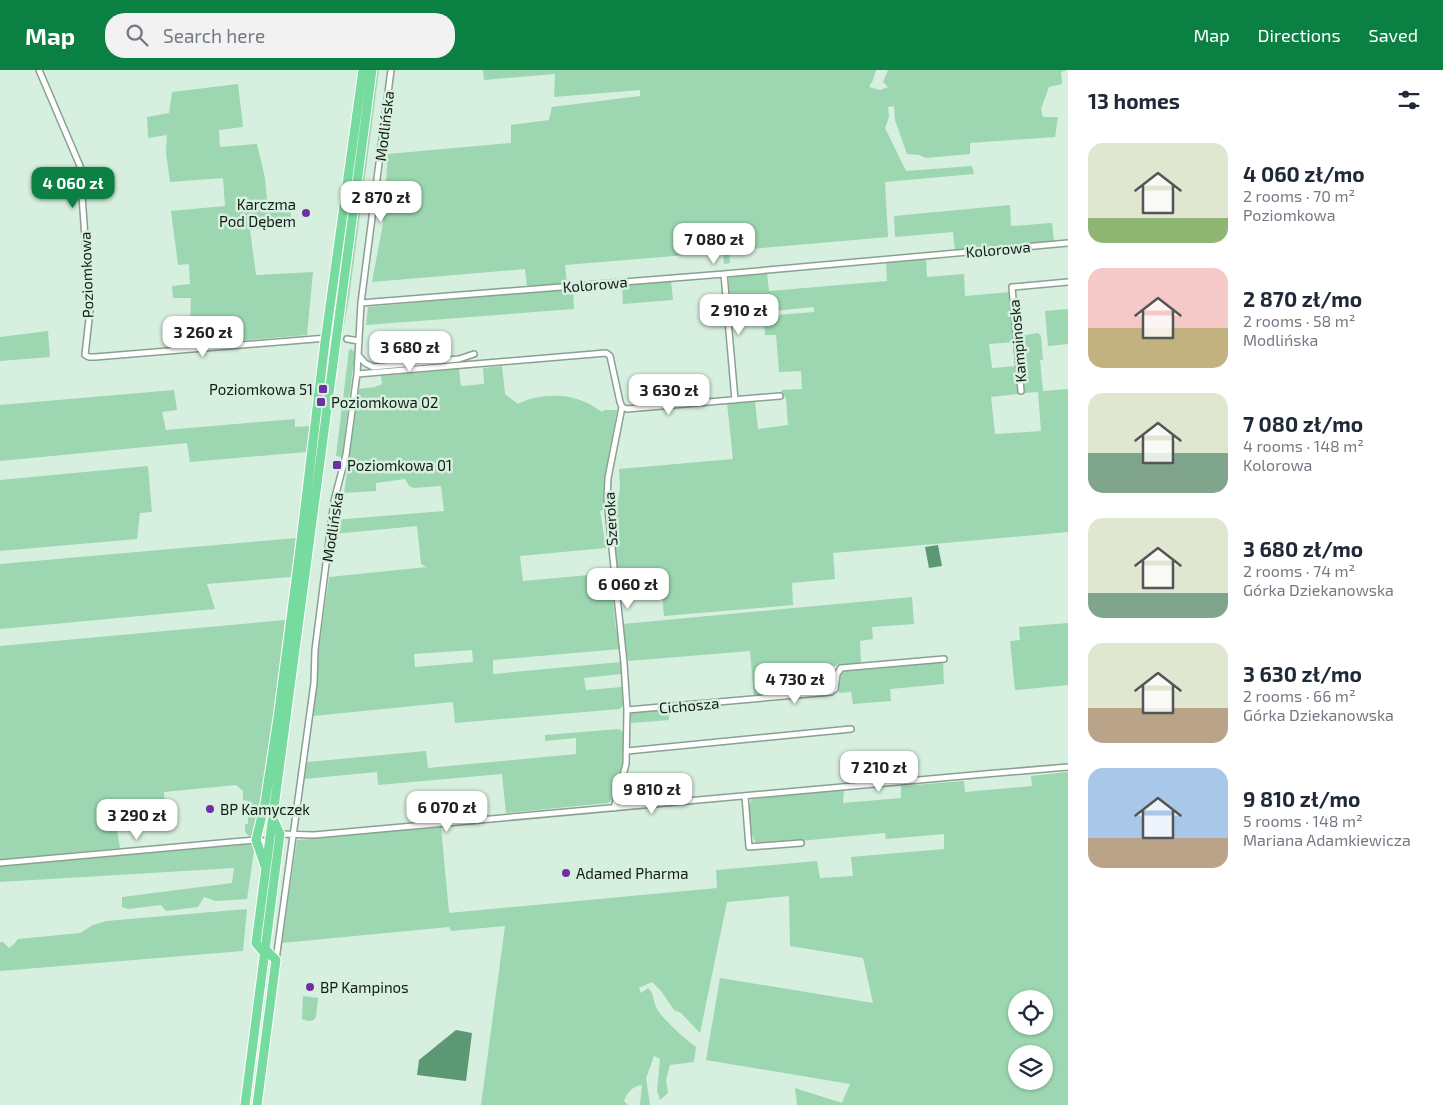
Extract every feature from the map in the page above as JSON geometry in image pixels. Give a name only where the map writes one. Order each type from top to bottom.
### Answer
[{"type":"highway","points":[[266,869],[256,840],[265,804],[278,718],[326,338],[363,70]]},
{"type":"highway","points":[[263,948],[266,869],[372,70]]},
{"type":"highway","points":[[244,1105],[263,948],[280,834],[273,819]]},
{"type":"highway","points":[[257,1105],[277,956],[263,948]]},
{"type":"highway","points":[[252,1047],[266,1036]]},
{"type":"street","name":"Poziomkowa","points":[[39,70],[80,166],[90,310],[85,355],[95,357],[337,338]]},
{"type":"street","name":"Modlińska","points":[[277,956],[314,683],[315,650],[334,501],[345,458],[356,374],[361,304],[391,70]]},
{"type":"street","name":"Kolorowa","points":[[361,304],[1068,243]]},
{"type":"street","points":[[724,274],[735,400]]},
{"type":"street","name":"Kampinoska","points":[[1021,391],[1012,287],[1068,282]]},
{"type":"street","points":[[347,339],[359,340]]},
{"type":"street","points":[[356,374],[606,353],[610,356],[622,407],[634,409],[780,396]]},
{"type":"street","points":[[358,355],[364,364],[374,367],[459,359],[474,354]]},
{"type":"street","name":"Szeroka","points":[[614,808],[624,776],[627,751],[627,710],[607,500],[608,478],[622,407]]},
{"type":"street","name":"Cichosza","points":[[627,710],[832,692],[835,689],[837,674],[841,668],[944,659]]},
{"type":"street","points":[[627,751],[850,730]]},
{"type":"street","points":[[280,834],[293,836],[314,835],[1068,767]]},
{"type":"street","points":[[746,796],[749,847],[801,843]]},
{"type":"street","points":[[0,863],[256,840],[270,842],[278,849]]},
{"type":"shaded area","points":[[365,70],[368,70],[333,331],[331,332],[330,329]]},
{"type":"shaded area","points":[[376,70],[379,70],[349,298],[342,337]]},
{"type":"shaded area","points":[[483,70],[876,70],[869,87],[880,90],[888,87],[883,82],[888,70],[1067,70],[1061,72],[1062,84],[1049,87],[1041,109],[1043,117],[1058,117],[1055,137],[970,143],[970,154],[926,158],[907,154],[895,120],[894,106],[888,107],[889,117],[885,128],[906,171],[972,166],[974,174],[885,182],[888,237],[729,251],[730,263],[724,264],[723,252],[565,265],[567,284],[527,288],[525,269],[372,282],[383,224],[388,154],[511,143],[511,125],[549,120],[552,107],[640,96],[640,90],[554,97],[555,74],[484,80]]},
{"type":"shaded area","points":[[238,84],[243,127],[219,130],[220,147],[257,144],[265,178],[267,201],[289,200],[292,225],[250,230],[256,275],[313,272],[307,335],[189,345],[191,298],[173,298],[172,286],[190,284],[189,264],[178,265],[171,211],[225,206],[223,178],[170,182],[166,153],[167,135],[148,138],[147,117],[169,113],[172,92]]},
{"type":"shaded area","points":[[1010,205],[1011,226],[1052,223],[1054,242],[955,251],[953,232],[895,237],[894,216]]},
{"type":"shaded area","points":[[926,258],[927,277],[964,274],[965,296],[1011,292],[1015,342],[989,344],[992,368],[1017,366],[1019,394],[991,397],[995,434],[1041,431],[1038,392],[1024,393],[1019,336],[1038,333],[1041,336],[1043,360],[1040,360],[1043,391],[1068,389],[1068,532],[833,553],[835,579],[792,583],[793,605],[664,616],[662,594],[620,598],[613,532],[620,488],[619,469],[733,459],[727,403],[755,401],[758,429],[788,425],[786,399],[781,390],[802,389],[801,371],[779,372],[776,335],[765,335],[764,316],[814,312],[814,307],[731,315],[728,275],[767,272],[769,291],[887,281],[886,262]]},
{"type":"shaded area","points":[[671,280],[673,300],[623,304],[622,285]]},
{"type":"shaded area","points":[[573,288],[574,309],[366,325],[368,307]]},
{"type":"shaded area","points":[[1068,309],[1068,344],[1048,346],[1045,311]]},
{"type":"shaded area","points":[[48,331],[50,357],[0,361],[0,337]]},
{"type":"shaded area","points":[[351,349],[357,354],[353,367],[342,457],[336,456],[349,350]]},
{"type":"shaded area","points":[[502,366],[505,394],[518,404],[534,398],[560,396],[585,402],[602,412],[604,410],[617,410],[604,480],[603,510],[600,511],[606,548],[520,556],[523,581],[611,573],[615,623],[620,649],[493,660],[493,674],[621,662],[621,674],[584,678],[586,690],[622,687],[623,705],[620,709],[455,723],[453,702],[313,716],[317,664],[329,577],[427,567],[421,564],[417,526],[333,534],[334,520],[444,511],[441,486],[414,488],[409,486],[405,479],[376,483],[376,491],[344,493],[359,389],[382,384],[381,376],[459,369],[461,386],[484,384],[483,368]],"holes":[[[472,650],[473,662],[415,667],[414,654]]]},
{"type":"shaded area","points":[[174,390],[177,410],[162,412],[166,430],[295,419],[295,427],[311,426],[307,452],[190,462],[187,443],[0,461],[0,405]]},
{"type":"shaded area","points":[[148,466],[152,512],[140,513],[137,539],[0,551],[0,480]]},
{"type":"shaded area","points":[[296,538],[291,577],[207,584],[215,609],[0,629],[0,564]]},
{"type":"shaded area","points":[[938,545],[942,566],[929,568],[925,547]]},
{"type":"shaded area","points":[[912,597],[914,624],[872,627],[873,639],[860,641],[861,663],[833,666],[834,685],[830,689],[754,696],[750,651],[628,661],[623,624]]},
{"type":"shaded area","points":[[285,620],[263,807],[253,837],[245,832],[245,824],[248,824],[248,814],[245,813],[245,808],[248,808],[248,801],[243,800],[243,791],[236,785],[164,792],[165,817],[116,823],[120,848],[0,860],[0,646]]},
{"type":"shaded area","points":[[1068,623],[1068,685],[1015,690],[1010,641],[1020,640],[1019,627]]},
{"type":"shaded area","points":[[943,662],[944,684],[890,689],[891,701],[853,704],[851,692],[839,693],[838,675],[841,670]]},
{"type":"shaded area","points":[[668,708],[669,720],[631,723],[631,711]]},
{"type":"shaded area","points":[[619,729],[624,733],[622,771],[617,790],[608,803],[506,813],[502,774],[378,785],[377,772],[304,779],[307,762],[426,751],[428,768],[576,754],[576,738],[545,741],[545,735]]},
{"type":"shaded area","points":[[1068,772],[1068,1105],[797,1105],[795,1088],[842,1103],[850,1084],[706,1060],[720,978],[873,1003],[863,958],[790,946],[789,896],[727,902],[700,1033],[681,1013],[674,1010],[661,991],[652,982],[639,988],[641,993],[648,988],[650,990],[658,1011],[680,1034],[696,1047],[694,1062],[670,1065],[666,1080],[668,1093],[660,1100],[657,1091],[660,1059],[654,1056],[646,1078],[650,1105],[640,1105],[642,1085],[633,1088],[627,1095],[624,1101],[628,1105],[481,1105],[505,926],[451,931],[449,927],[282,943],[297,840],[441,827],[449,913],[717,888],[716,870],[817,861],[820,878],[853,876],[851,857],[944,849],[944,834],[886,839],[885,833],[758,845],[752,836],[749,824],[749,805],[751,800],[754,798],[844,790],[843,803],[901,798],[901,786],[964,781],[965,792],[1032,786],[1031,776]]},
{"type":"shaded area","points":[[255,844],[247,899],[216,901],[204,897],[198,907],[166,911],[161,905],[128,909],[122,907],[122,897],[232,883],[234,868],[0,882],[0,863]]},
{"type":"shaded area","points":[[247,909],[243,951],[0,971],[0,942],[3,942],[9,948],[18,939],[80,933],[93,925],[106,921]]},
{"type":"shaded area","points":[[303,996],[318,998],[314,1020],[302,1019]]},
{"type":"shaded area","points":[[456,1030],[472,1033],[466,1081],[417,1075],[419,1060]]},
{"type":"place","name":"Karczma Pod Dębem","points":[[306,213]]},
{"type":"place","name":"Poziomkowa 51","points":[[323,389]]},
{"type":"place","name":"Poziomkowa 02","points":[[321,402]]},
{"type":"place","name":"Poziomkowa 01","points":[[337,465]]},
{"type":"place","name":"BP Kamyczek","points":[[210,809]]},
{"type":"place","name":"Adamed Pharma","points":[[566,873]]},
{"type":"place","name":"BP Kampinos","points":[[310,987]]}]
